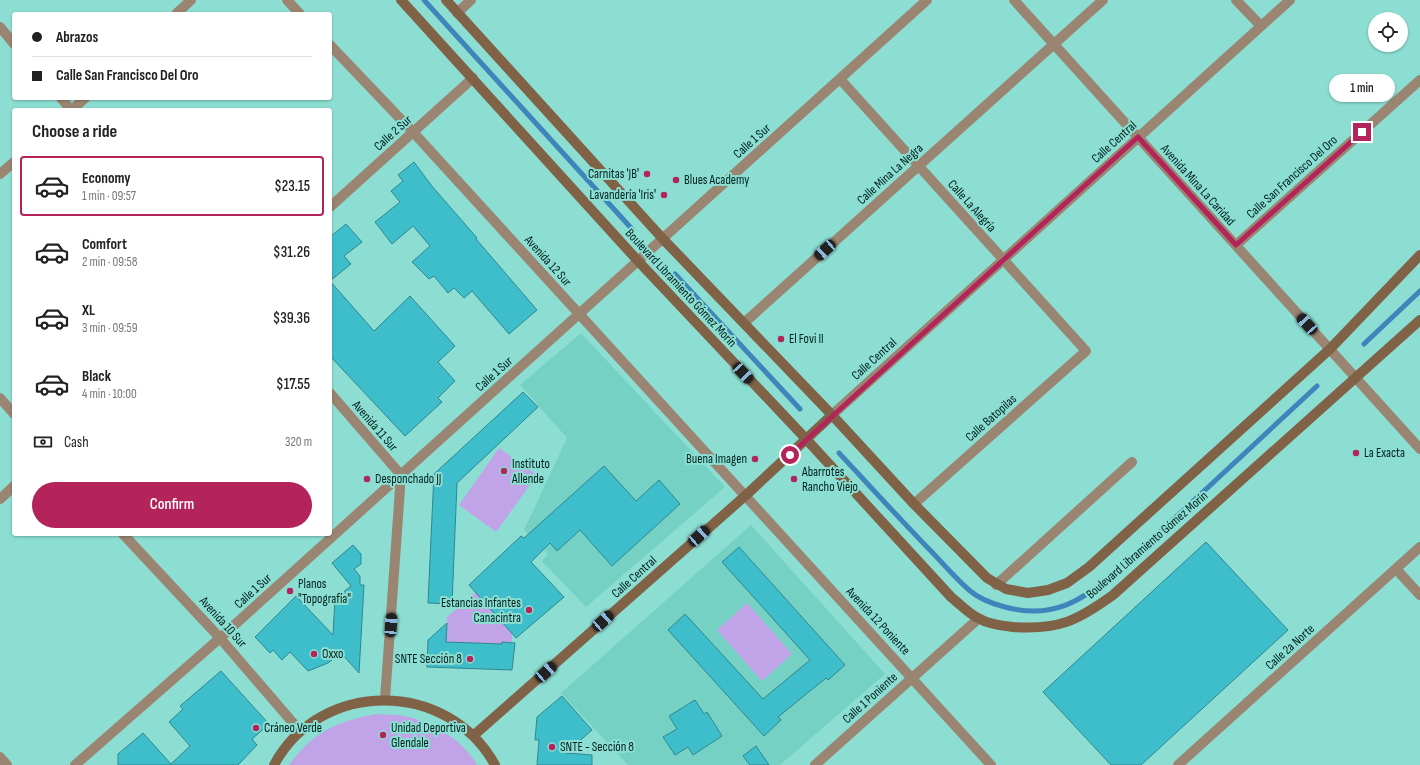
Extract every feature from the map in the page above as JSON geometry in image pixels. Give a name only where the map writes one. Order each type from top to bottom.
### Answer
[{"type":"main road","name":"Boulevard Libramiento Gómez Morín","points":[[401,0],[638,262],[807,440],[951,597],[978,619],[998,625],[1029,628],[1056,626],[1085,615],[1113,595],[1420,320]]},
{"type":"main road","name":"Boulevard Libramiento Gómez Morín","points":[[446,0],[663,239],[832,415],[914,504],[987,578],[1006,589],[1028,593],[1048,590],[1072,579],[1089,567],[1330,349],[1420,255]]},
{"type":"main road","name":"Calle Central","points":[[473,736],[745,496],[807,440],[832,415]]},
{"type":"main road","points":[[274,765],[280,753],[300,731],[326,714],[355,703],[386,699],[418,704],[447,716],[473,736],[489,755],[495,765]]},
{"type":"street","points":[[178,12],[190,0]]},
{"type":"street","points":[[287,0],[298,12]]},
{"type":"street","points":[[457,13],[471,0]]},
{"type":"street","name":"Calle 1 Sur","points":[[75,765],[220,638],[927,0]]},
{"type":"street","name":"Avenida Mina La Caridad","points":[[1014,0],[1420,449]]},
{"type":"street","name":"Calle Mina La Negra","points":[[744,323],[1104,0]]},
{"type":"street","points":[[1236,0],[1261,26]]},
{"type":"street","name":"Calle Central","points":[[832,415],[1290,0]]},
{"type":"street","points":[[0,27],[12,42]]},
{"type":"street","name":"Avenida 12 Sur","points":[[332,47],[413,132],[745,496]]},
{"type":"street","name":"Calle 2 Sur","points":[[332,205],[473,78]]},
{"type":"street","name":"Calle La Alegría","points":[[840,79],[1086,351]]},
{"type":"street","name":"Calle San Francisco Del Oro","points":[[1236,245],[1420,80]]},
{"type":"street","points":[[63,100],[70,108]]},
{"type":"street","points":[[74,108],[83,100]]},
{"type":"street","points":[[0,174],[12,164]]},
{"type":"street","name":"Calle Batopilas","points":[[914,504],[1086,351]]},
{"type":"street","name":"Avenida 11 Sur","points":[[332,395],[401,475]]},
{"type":"street","points":[[0,398],[12,412]]},
{"type":"street","points":[[996,584],[1132,462]]},
{"type":"street","points":[[386,699],[401,475]]},
{"type":"street","points":[[0,499],[12,488]]},
{"type":"street","name":"Avenida 12 Poniente","points":[[745,496],[913,677],[991,765]]},
{"type":"street","name":"Avenida 10 Sur","points":[[125,536],[220,638],[300,731]]},
{"type":"street","name":"Calle 2a Norte","points":[[1178,765],[1420,547]]},
{"type":"street","points":[[1396,569],[1420,595]]},
{"type":"street","name":"Calle 1 Poniente","points":[[815,765],[978,619]]},
{"type":"street","points":[[0,757],[7,765]]},
{"type":"shaded area","points":[[581,333],[725,487],[586,607],[542,561],[548,554],[524,530],[567,438],[520,385]]},
{"type":"shaded area","points":[[499,448],[537,475],[496,532],[459,505]]},
{"type":"shaded area","points":[[751,525],[885,674],[780,765],[628,765],[561,693]]},
{"type":"shaded area","points":[[476,592],[512,634],[512,642],[502,642],[502,644],[446,642],[447,617]]},
{"type":"shaded area","points":[[747,603],[792,654],[762,681],[717,630]]},
{"type":"shaded area","name":"Unidad Deportiva Glendale","points":[[376,714],[404,716],[436,727],[464,748],[477,765],[289,765],[298,753],[317,736],[327,730],[349,721]]},
{"type":"building","points":[[414,162],[431,185],[537,310],[509,334],[472,291],[464,298],[454,288],[448,293],[434,276],[429,279],[412,262],[430,246],[413,226],[392,244],[375,222],[400,202],[391,191],[403,181],[398,175]]},
{"type":"building","points":[[346,224],[362,242],[344,256],[351,264],[332,279],[332,235]]},
{"type":"building","points":[[332,283],[374,331],[410,296],[455,346],[438,362],[455,381],[438,398],[442,402],[405,436],[332,358]]},
{"type":"building","points":[[523,392],[538,407],[457,483],[452,604],[428,603],[434,474]]},
{"type":"building","points":[[604,466],[636,501],[659,480],[680,504],[612,566],[580,530],[557,551],[550,543],[531,562],[564,597],[516,638],[469,585],[521,536],[524,538]]},
{"type":"building","points":[[1206,542],[1288,630],[1141,765],[1111,765],[1043,692]]},
{"type":"building","points":[[353,545],[361,554],[361,564],[354,569],[360,576],[360,585],[364,585],[359,673],[341,653],[328,663],[308,671],[290,652],[282,660],[273,650],[270,653],[255,637],[296,596],[333,635],[335,599],[351,586],[332,563]]},
{"type":"building","points":[[739,547],[845,665],[828,680],[826,678],[778,717],[781,720],[764,736],[668,630],[685,614],[763,699],[810,660],[722,562]]},
{"type":"building","points":[[447,623],[446,642],[515,643],[512,670],[427,667],[428,640]]},
{"type":"building","points":[[221,671],[269,724],[252,739],[257,745],[238,765],[118,765],[118,754],[143,733],[171,764],[190,746],[169,722],[183,709],[180,706]]},
{"type":"building","points":[[562,696],[592,730],[566,753],[592,755],[592,765],[537,765],[539,740],[535,740],[537,717]]},
{"type":"building","points":[[695,700],[704,714],[707,712],[722,736],[693,755],[688,747],[675,755],[663,737],[677,729],[669,716]]},
{"type":"building","points":[[756,746],[769,765],[750,765],[743,756]]},
{"type":"waterway","points":[[424,0],[632,229]]},
{"type":"waterway","points":[[675,274],[800,409]]},
{"type":"waterway","points":[[1364,344],[1420,291]]},
{"type":"waterway","points":[[839,453],[963,585],[973,593],[986,600],[1005,607],[1038,611],[1066,605],[1079,599],[1118,571],[1317,386]]},
{"type":"place","name":"Carnitas 'JB'","points":[[647,174]]},
{"type":"place","name":"Blues Academy","points":[[676,180]]},
{"type":"place","name":"Lavandería 'Iris'","points":[[664,195]]},
{"type":"place","name":"El Fovi II","points":[[781,339]]},
{"type":"place","name":"La Exacta","points":[[1356,453]]},
{"type":"place","name":"Buena Imagen","points":[[755,459]]},
{"type":"place","name":"Instituto Allende","points":[[504,471]]},
{"type":"place","name":"Desponchado JJ","points":[[367,479]]},
{"type":"place","name":"Abarrotes Rancho Viejo","points":[[794,479]]},
{"type":"place","name":"Planos \"Topografía\"","points":[[290,591]]},
{"type":"place","name":"Estancias Infantes Canacintra","points":[[529,610]]},
{"type":"place","name":"Oxxo","points":[[314,654]]},
{"type":"place","name":"SNTE Sección 8","points":[[470,659]]},
{"type":"place","name":"Cráneo Verde","points":[[256,728]]},
{"type":"place","name":"Unidad Deportiva Glendale","points":[[383,735]]},
{"type":"place","name":"SNTE - Sección 8","points":[[552,747]]},
{"type":"route","points":[[790,455],[840,407],[1138,137],[1236,245],[1362,132]]}]
